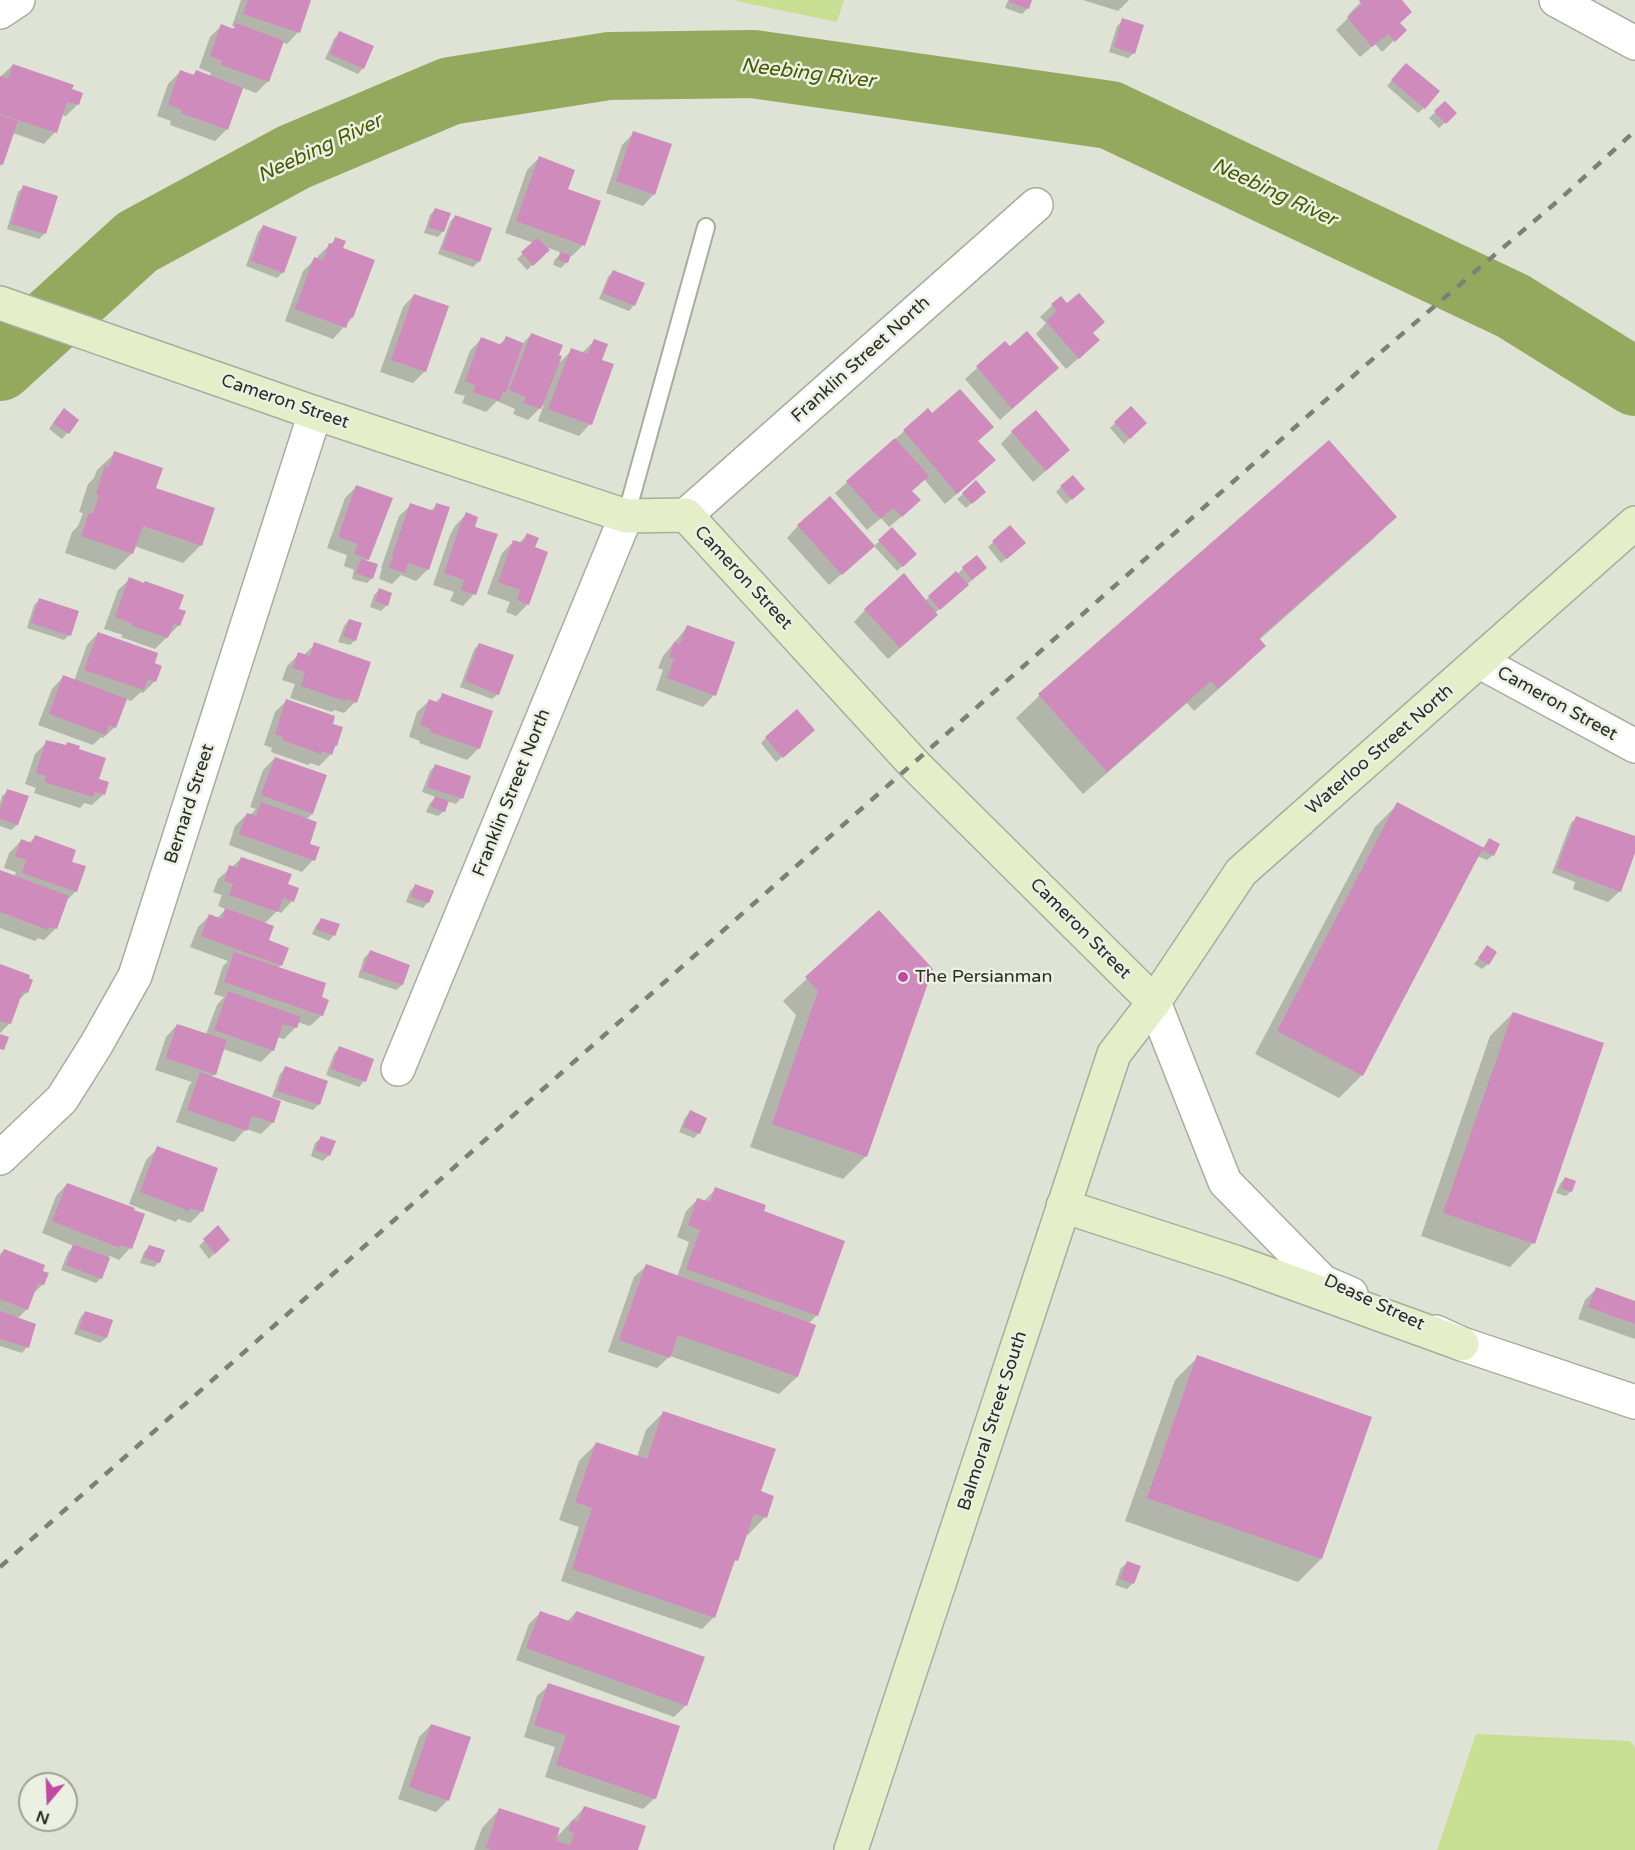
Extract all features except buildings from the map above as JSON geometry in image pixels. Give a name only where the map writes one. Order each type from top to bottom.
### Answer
[{"type":"main road","name":"Cameron Street","points":[[7,306],[315,413],[626,516],[686,515],[913,763],[1154,1002]]},
{"type":"main road","name":"Waterloo Street North","points":[[1154,1002],[1241,872],[1635,523]]},
{"type":"main road","name":"Balmoral Street South","points":[[851,1850],[1114,1054],[1154,1002]]},
{"type":"main road","points":[[1064,1206],[1235,1262],[1462,1344]]},
{"type":"street","points":[[0,12],[18,0]]},
{"type":"street","points":[[1556,0],[1635,43]]},
{"type":"street","name":"Franklin Street North","points":[[686,515],[1036,205]]},
{"type":"street","name":"Bernard Street","points":[[0,1158],[62,1099],[96,1046],[135,976],[315,413]]},
{"type":"street","name":"Franklin Street North","points":[[398,1070],[626,516]]},
{"type":"street","name":"Cameron Street","points":[[1480,662],[1635,746]]},
{"type":"street","name":"Dease Street","points":[[1154,1002],[1225,1182],[1323,1282],[1462,1344],[1635,1402]]},
{"type":"lane","points":[[626,516],[706,227]]},
{"type":"green space","points":[[732,0],[844,0],[837,22]]},
{"type":"green space","points":[[1476,1734],[1630,1741],[1635,1748],[1635,1850],[1437,1850]]},
{"type":"waterway","name":"Neebing River","points":[[0,367],[137,242],[294,157],[450,91],[609,66],[753,64],[1110,115],[1513,306],[1635,382]]},
{"type":"railway","points":[[0,1567],[1360,370],[1560,199],[1635,131]]},
{"type":"place","name":"The Persianman","points":[[903,977]]}]
